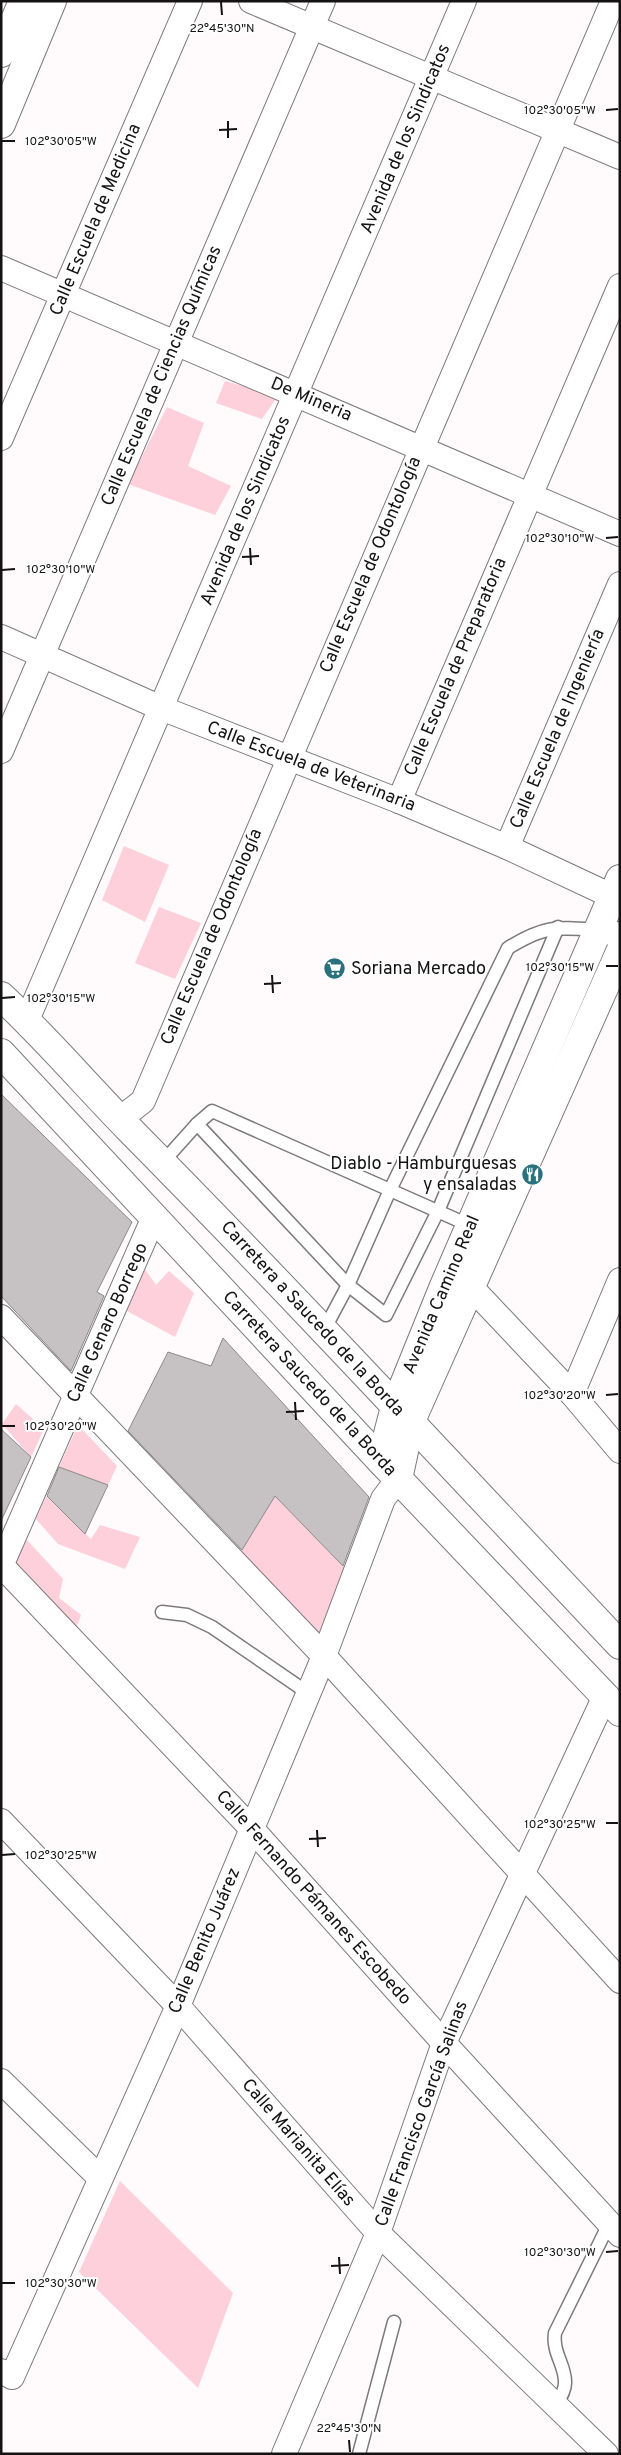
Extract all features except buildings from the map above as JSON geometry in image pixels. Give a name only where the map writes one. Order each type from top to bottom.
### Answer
[{"type":"street","points":[[1,53],[18,21],[52,1]]},
{"type":"street","name":"Calle Escuela de Medicina","points":[[1,438],[190,1]]},
{"type":"street","points":[[252,1],[620,157]]},
{"type":"street","name":"Calle Escuela de Ciencias Químicas","points":[[1,751],[323,1]]},
{"type":"street","name":"Avenida de los Sindicatos","points":[[27,1020],[464,1]]},
{"type":"street","name":"Calle Escuela de Odontología","points":[[120,1119],[143,1102],[288,758],[613,1]]},
{"type":"street","points":[[1,124],[18,21]]},
{"type":"street","name":"De Mineria","points":[[1,268],[620,534]]},
{"type":"street","name":"Calle Escuela de Preparatoria","points":[[399,801],[620,286]]},
{"type":"street","name":"Calle Escuela de Ingeniería","points":[[507,847],[620,584]]},
{"type":"street","name":"Calle Escuela de Veterinaria","points":[[1,637],[161,708],[399,801],[617,892]]},
{"type":"street","name":"Avenida Camino Real","points":[[402,1415],[470,1286],[482,1231],[609,932],[617,892]]},
{"type":"street","name":"Avenida Camino Real","points":[[402,1415],[444,1286],[482,1231],[620,952]]},
{"type":"street","name":"Carretera a Saucedo de la Borda","points":[[1,996],[27,1020],[324,1330],[620,1645]]},
{"type":"street","name":"Carretera Saucedo de la Borda","points":[[1,1053],[154,1218],[387,1480],[612,1704]]},
{"type":"street","name":"Calle Genaro Borrego","points":[[1,1566],[154,1218]]},
{"type":"street","points":[[572,1394],[620,1280]]},
{"type":"street","points":[[470,1286],[572,1394],[620,1451]]},
{"type":"street","points":[[1,1317],[324,1656],[620,1981]]},
{"type":"street","points":[[387,1480],[402,1415]]},
{"type":"street","name":"Calle Benito Juárez","points":[[7,2374],[100,2178],[178,2006],[324,1656],[387,1480]]},
{"type":"street","name":"Calle Fernando Pámanes Escobedo","points":[[1,1566],[252,1829],[614,2229]]},
{"type":"street","name":"Calle Francisco García Salinas","points":[[284,2454],[378,2233],[444,2043],[521,1874],[612,1704]]},
{"type":"street","name":"Calle Marianita Elías","points":[[1,1821],[178,2006],[378,2233],[606,2454]]},
{"type":"street","points":[[1,2081],[100,2178]]},
{"type":"lane","points":[[197,1124],[348,1285],[386,1315],[438,1211],[558,927]]},
{"type":"lane","points":[[324,1330],[348,1285],[390,1190],[508,948],[531,934],[558,927],[609,932]]},
{"type":"lane","points":[[162,1163],[197,1124],[212,1111],[482,1231]]},
{"type":"lane","points":[[162,1612],[187,1616],[212,1628],[308,1693]]},
{"type":"lane","points":[[556,2405],[564,2391],[565,2382],[553,2344],[555,2333],[614,2229]]},
{"type":"lane","points":[[359,2454],[394,2322]]},
{"type":"shaded area","points":[[225,381],[278,396],[262,419],[216,403]]},
{"type":"shaded area","points":[[167,407],[204,423],[188,466],[231,486],[215,515],[128,484]]},
{"type":"shaded area","points":[[124,846],[169,865],[145,922],[102,900]]},
{"type":"shaded area","points":[[159,907],[201,923],[175,979],[135,963]]},
{"type":"shaded area","points":[[137,1258],[156,1285],[169,1271],[194,1293],[175,1337],[116,1305]]},
{"type":"shaded area","points":[[16,1404],[44,1429],[31,1457],[2,1424]]},
{"type":"shaded area","points":[[78,1425],[117,1466],[108,1485],[59,1467]]},
{"type":"shaded area","points":[[46,1496],[91,1539],[100,1525],[140,1537],[125,1569],[58,1544],[36,1519]]},
{"type":"shaded area","points":[[275,1496],[346,1569],[315,1646],[234,1562]]},
{"type":"shaded area","points":[[27,1540],[63,1579],[59,1598],[81,1615],[72,1640],[2,1565]]},
{"type":"shaded area","points":[[120,2181],[233,2293],[198,2388],[79,2272]]},
{"type":"place","name":"Soriana Mercado","points":[[335,969]]},
{"type":"place","name":"Diablo - Hamburguesas y ensaladas","points":[[533,1174]]}]
